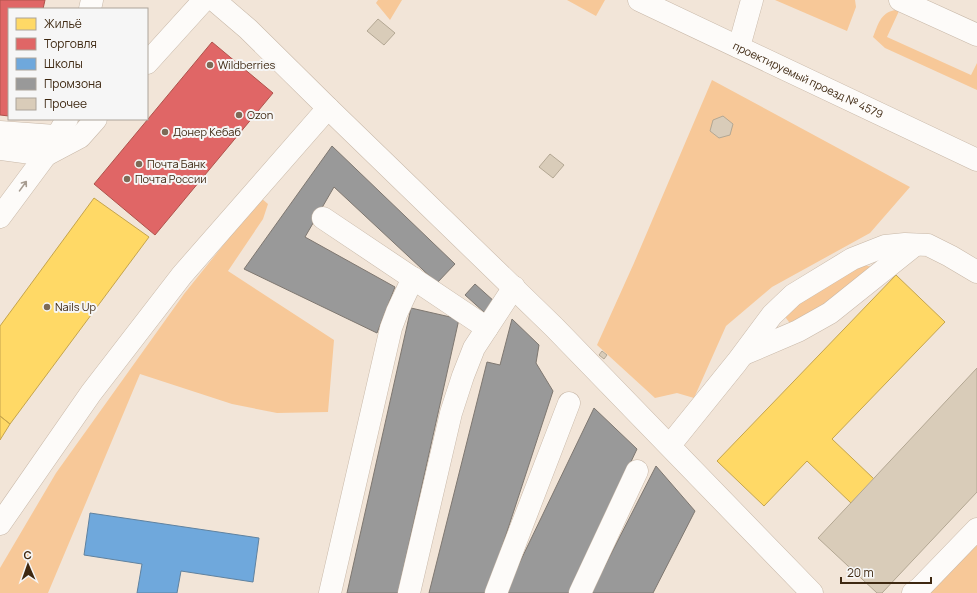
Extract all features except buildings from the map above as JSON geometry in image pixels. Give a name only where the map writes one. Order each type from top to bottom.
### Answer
[{"type":"street","points":[[148,62],[204,0]]},
{"type":"street","points":[[214,0],[248,29],[514,287],[670,445],[812,593]]},
{"type":"street","name":"проектируемый проезд № 4579","points":[[639,0],[977,160]]},
{"type":"street","points":[[738,47],[752,0]]},
{"type":"street","points":[[900,0],[977,35]]},
{"type":"street","points":[[0,524],[91,393],[182,275],[328,108]]},
{"type":"street","points":[[0,132],[56,137],[80,137],[95,120]]},
{"type":"street","points":[[0,142],[56,137]]},
{"type":"street","points":[[0,149],[56,137]]},
{"type":"street","points":[[0,217],[56,137]]},
{"type":"street","points":[[323,218],[487,328]]},
{"type":"street","points":[[670,445],[743,354],[772,315],[793,295],[852,259],[885,246],[905,244],[928,245],[977,272]]},
{"type":"street","points":[[743,354],[798,331],[830,313],[915,245]]},
{"type":"street","points":[[330,593],[391,328],[413,278]]},
{"type":"street","points":[[410,593],[451,413],[463,376],[474,348],[514,287]]},
{"type":"street","points":[[496,593],[569,403]]},
{"type":"street","points":[[580,593],[638,471]]},
{"type":"street","points":[[913,593],[920,588],[977,529]]},
{"type":"shaded area","points":[[378,0],[402,0],[390,20],[376,3]]},
{"type":"shaded area","points":[[567,0],[605,0],[596,16]]},
{"type":"shaded area","points":[[775,0],[855,0],[856,7],[847,31]]},
{"type":"shaded area","points":[[895,10],[899,11],[887,37],[971,75],[977,63],[977,90],[885,48],[873,37],[880,20],[886,14]]},
{"type":"shaded area","points":[[712,80],[910,187],[870,233],[772,287],[726,326],[694,398],[677,393],[655,398],[597,345],[634,263]]},
{"type":"shaded area","points":[[261,198],[268,204],[263,219],[228,271],[334,340],[328,412],[277,413],[232,404],[140,374],[48,593],[0,593],[0,568],[56,473],[184,294]]},
{"type":"shaded area","points":[[859,264],[877,268],[792,326],[783,314]]},
{"type":"shaded area","points":[[977,545],[977,593],[928,593]]},
{"type":"place","name":"Wildberries","points":[[210,65]]},
{"type":"place","name":"Ozon","points":[[239,115]]},
{"type":"place","name":"Донер Кебаб","points":[[165,132]]},
{"type":"place","name":"Почта Банк","points":[[139,164]]},
{"type":"place","name":"Почта России","points":[[127,179]]},
{"type":"place","name":"Nails Up","points":[[47,307]]}]
